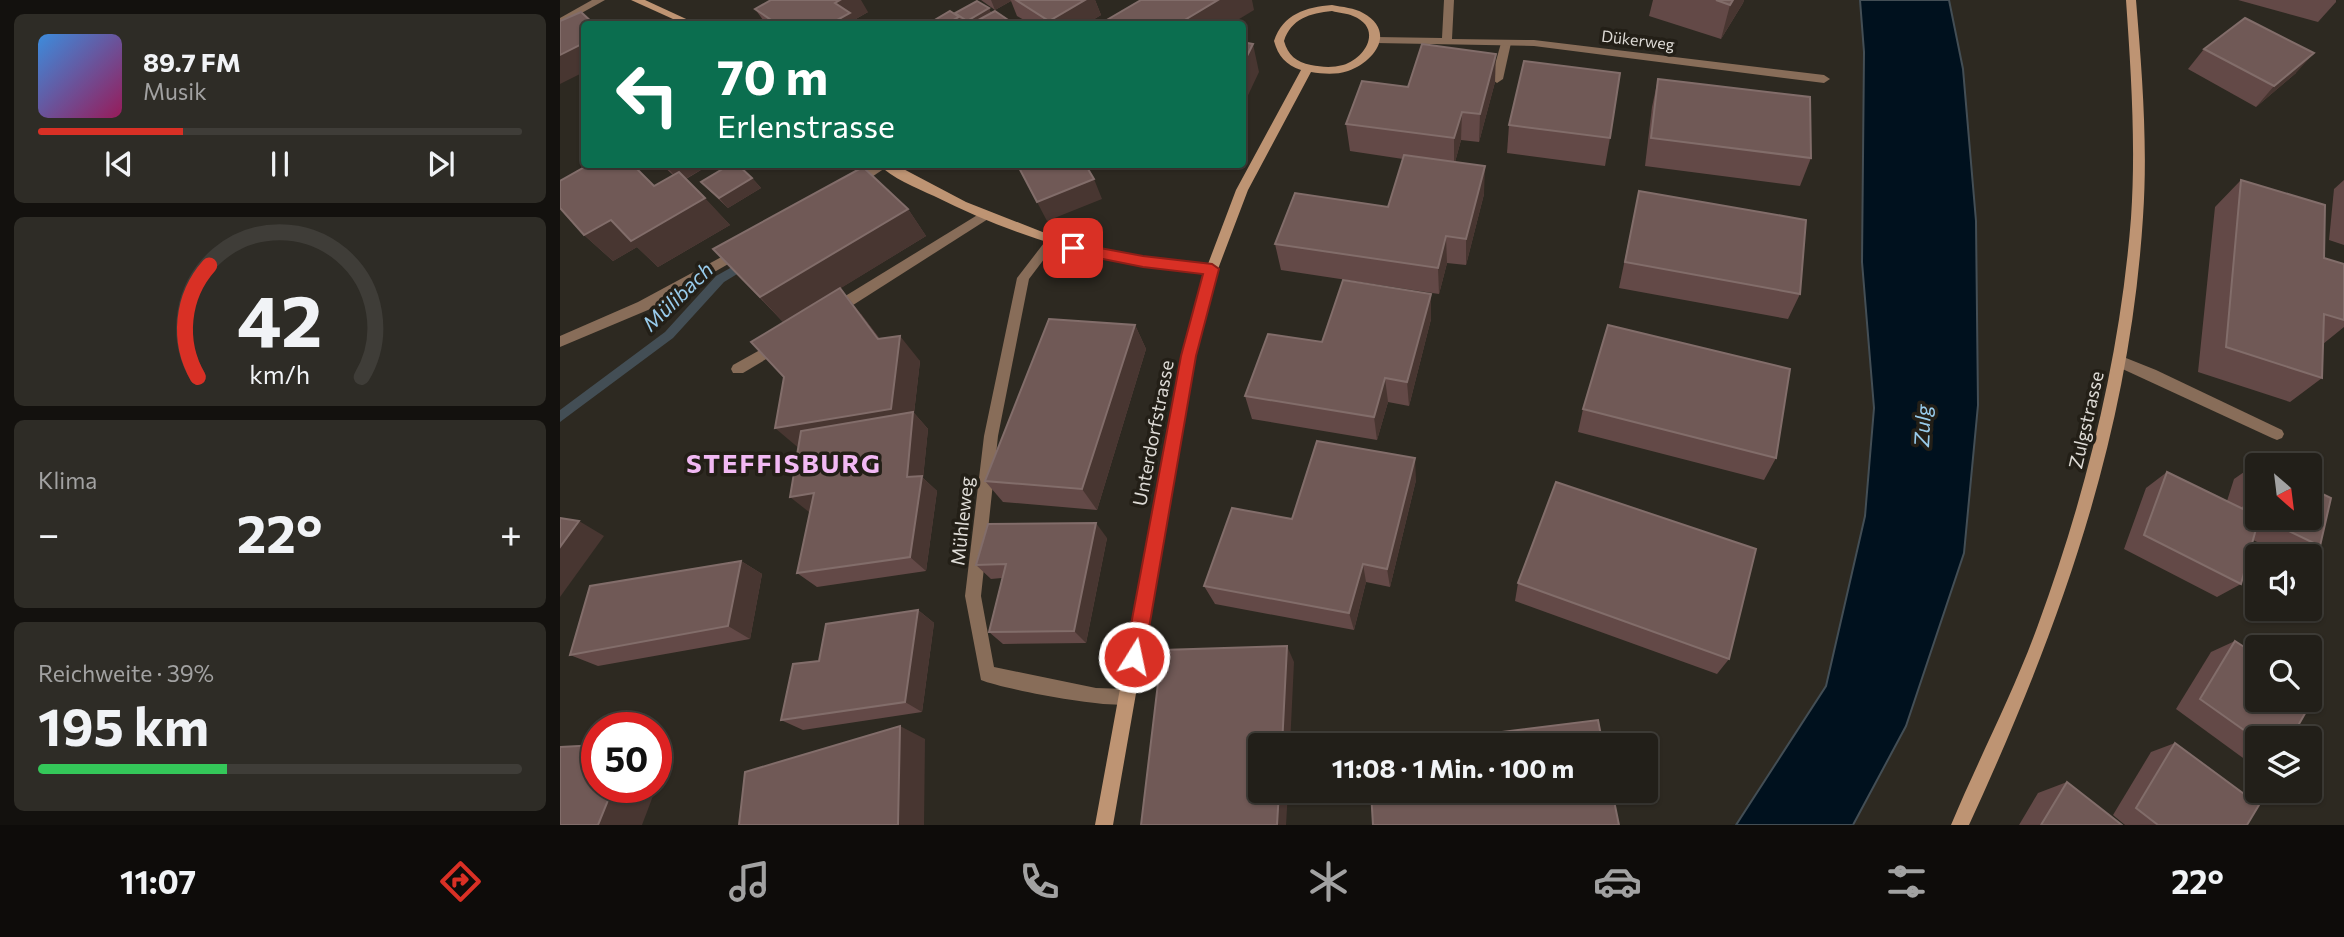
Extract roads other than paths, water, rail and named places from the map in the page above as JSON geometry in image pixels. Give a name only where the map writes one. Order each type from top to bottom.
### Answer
[{"type":"street","points":[[560,22],[600,0]]},
{"type":"street","points":[[636,0],[685,21]]},
{"type":"street","points":[[1447,42],[1449,0]]},
{"type":"street","name":"Zulgstrasse","points":[[1960,825],[1998,747],[2077,541],[2109,422],[2132,286],[2139,166],[2138,89],[2131,0]]},
{"type":"street","points":[[1298,3],[1307,12]]},
{"type":"street","points":[[1332,8],[1355,12],[1372,24],[1377,40],[1373,50],[1353,65],[1322,71],[1307,69],[1286,58],[1279,41],[1287,24],[1307,12],[1332,8]]},
{"type":"street","name":"Dükerweg","points":[[1377,40],[1506,43],[1591,50],[1824,79]]},
{"type":"street","points":[[1497,79],[1506,43]]},
{"type":"street","name":"Unterdorfstrasse","points":[[1104,825],[1188,356],[1212,269],[1242,190],[1307,69]]},
{"type":"street","points":[[846,188],[880,168]]},
{"type":"street","points":[[891,168],[984,216],[1051,242],[1094,254],[1212,269]]},
{"type":"street","points":[[820,318],[984,216]]},
{"type":"street","name":"Mühleweg","points":[[1051,242],[1023,278],[991,436],[973,596],[987,674],[1096,696],[1127,697]]},
{"type":"street","points":[[560,342],[643,306],[750,246]]},
{"type":"street","points":[[738,369],[785,340]]},
{"type":"street","points":[[2121,362],[2277,434]]},
{"type":"water","name":"Zulg","points":[[1860,0],[1949,0],[1963,69],[1976,221],[1978,405],[1964,553],[1906,726],[1853,825],[1736,825],[1826,686],[1865,516],[1874,408],[1862,262],[1864,52]]},
{"type":"waterway","name":"Mülibach","points":[[560,417],[669,335],[720,279],[748,262]]},
{"type":"district","name":"STEFFISBURG","points":[[784,464]]}]
